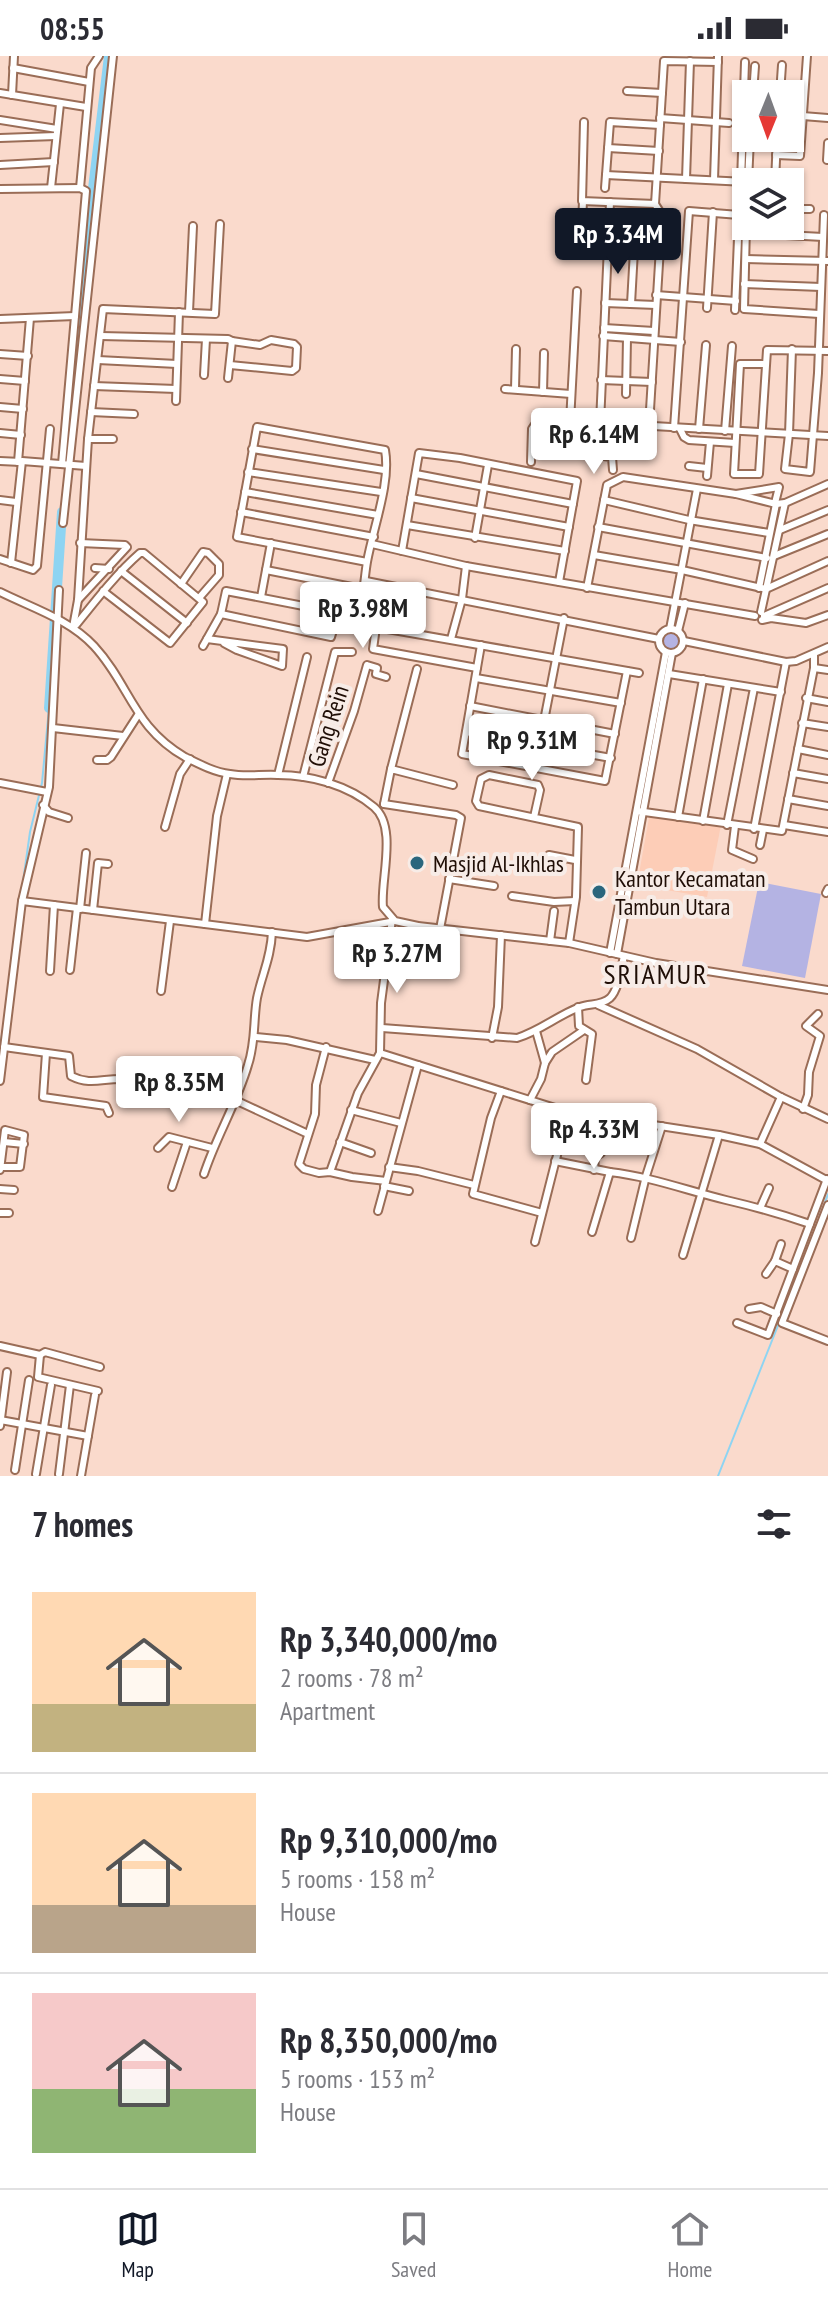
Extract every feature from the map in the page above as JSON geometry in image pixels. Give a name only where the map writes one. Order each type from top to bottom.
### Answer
[{"type":"street","points":[[12,95],[14,56]]},
{"type":"street","points":[[80,188],[89,82],[92,65],[99,56]]},
{"type":"street","points":[[65,464],[113,56]]},
{"type":"street","points":[[807,56],[804,116],[828,118]]},
{"type":"street","points":[[89,57],[92,65]]},
{"type":"street","points":[[649,426],[662,215],[655,204],[664,61],[718,59],[714,180]]},
{"type":"street","points":[[686,179],[690,61]]},
{"type":"street","points":[[745,62],[745,168]]},
{"type":"street","points":[[781,80],[782,65]]},
{"type":"street","points":[[754,80],[755,66]]},
{"type":"street","points":[[13,68],[89,82]]},
{"type":"street","points":[[627,91],[662,93]]},
{"type":"street","points":[[0,93],[86,107]]},
{"type":"street","points":[[51,188],[60,104]]},
{"type":"street","points":[[0,120],[57,133]]},
{"type":"street","points":[[605,188],[610,122],[687,120],[729,123]]},
{"type":"street","points":[[584,122],[581,247],[658,252]]},
{"type":"street","points":[[0,138],[57,133]]},
{"type":"street","points":[[827,160],[828,146]]},
{"type":"street","points":[[608,148],[659,151]]},
{"type":"street","points":[[776,152],[776,168]]},
{"type":"street","points":[[776,155],[800,156],[800,152]]},
{"type":"street","points":[[0,165],[54,162]]},
{"type":"street","points":[[606,175],[732,181]]},
{"type":"street","points":[[0,189],[80,188],[86,191],[63,523]]},
{"type":"street","points":[[583,201],[655,204]]},
{"type":"street","points":[[600,423],[610,202]]},
{"type":"street","points":[[804,209],[810,209]]},
{"type":"street","points":[[732,213],[687,212],[677,428],[689,440],[735,443]]},
{"type":"street","points":[[707,308],[713,212]]},
{"type":"street","points":[[792,349],[785,469],[810,472],[825,260],[824,215]]},
{"type":"street","points":[[215,314],[220,224]]},
{"type":"street","points":[[189,312],[193,226]]},
{"type":"street","points":[[804,235],[823,237]]},
{"type":"street","points":[[742,240],[739,301],[745,310],[819,314]]},
{"type":"street","points":[[735,310],[744,284],[746,240]]},
{"type":"street","points":[[631,304],[634,250]]},
{"type":"street","points":[[746,259],[825,260]]},
{"type":"street","points":[[744,284],[821,287]]},
{"type":"street","points":[[577,291],[570,422],[562,431],[561,451],[612,457],[613,470]]},
{"type":"street","points":[[656,295],[739,301]]},
{"type":"street","points":[[605,303],[656,305]]},
{"type":"street","points":[[73,627],[78,600],[88,439],[104,308],[225,314]]},
{"type":"street","points":[[176,401],[179,312]]},
{"type":"street","points":[[0,319],[75,316]]},
{"type":"street","points":[[11,563],[30,318]]},
{"type":"street","points":[[604,332],[654,331]]},
{"type":"street","points":[[604,332],[627,338],[681,342]]},
{"type":"street","points":[[101,336],[206,339],[260,345],[271,340],[297,347],[296,368],[292,371],[230,365]]},
{"type":"street","points":[[626,394],[627,338]]},
{"type":"street","points":[[204,375],[206,339]]},
{"type":"street","points":[[228,378],[232,341]]},
{"type":"street","points":[[699,429],[706,345]]},
{"type":"street","points":[[725,431],[732,346]]},
{"type":"street","points":[[515,389],[516,349]]},
{"type":"street","points":[[765,364],[740,364],[733,472],[759,474],[767,350],[828,351]]},
{"type":"street","points":[[543,392],[544,353]]},
{"type":"street","points":[[0,354],[28,356]]},
{"type":"street","points":[[98,360],[177,364]]},
{"type":"street","points":[[818,373],[828,374]]},
{"type":"street","points":[[0,379],[25,381]]},
{"type":"street","points":[[601,380],[652,382]]},
{"type":"street","points":[[94,386],[176,389]]},
{"type":"street","points":[[505,389],[571,394]]},
{"type":"street","points":[[816,399],[828,400]]},
{"type":"street","points":[[0,407],[23,409]]},
{"type":"street","points":[[91,412],[134,414]]},
{"type":"street","points":[[531,462],[533,425],[600,423],[828,436]]},
{"type":"street","points":[[224,643],[282,666],[283,649],[224,643],[205,643],[221,614],[226,591],[356,615],[366,581],[367,562],[378,515],[385,450],[260,426],[256,429],[237,536],[367,562]]},
{"type":"street","points":[[0,559],[33,570],[37,566],[50,429]]},
{"type":"street","points":[[0,433],[21,435]]},
{"type":"street","points":[[88,439],[113,439]]},
{"type":"street","points":[[689,466],[707,472],[710,442]]},
{"type":"street","points":[[252,449],[384,470]]},
{"type":"street","points":[[402,551],[419,453],[577,481],[559,582]]},
{"type":"street","points":[[0,461],[86,466]]},
{"type":"street","points":[[475,538],[488,465]]},
{"type":"street","points":[[248,472],[381,492]]},
{"type":"street","points":[[416,474],[573,504]]},
{"type":"street","points":[[587,588],[607,485],[623,477],[736,494],[776,504],[828,484]]},
{"type":"street","points":[[736,494],[779,487],[769,533],[771,557]]},
{"type":"street","points":[[697,489],[675,602],[674,630],[684,641],[786,662],[814,655],[828,647]]},
{"type":"street","points":[[245,492],[378,515]]},
{"type":"street","points":[[411,498],[569,527]]},
{"type":"street","points":[[0,500],[16,502]]},
{"type":"street","points":[[604,500],[689,520],[769,533]]},
{"type":"street","points":[[761,616],[763,589],[785,503]]},
{"type":"street","points":[[780,530],[828,510]]},
{"type":"street","points":[[241,512],[373,540],[402,551],[466,566],[587,588],[806,623],[828,615]]},
{"type":"street","points":[[407,525],[565,551]]},
{"type":"street","points":[[598,527],[771,557],[828,534]]},
{"type":"street","points":[[78,600],[109,569],[126,545],[80,543]]},
{"type":"street","points":[[261,597],[271,543]]},
{"type":"street","points":[[181,584],[203,552],[208,553],[219,564],[219,575],[199,598]]},
{"type":"street","points":[[73,627],[103,591],[121,571],[141,553],[202,603],[172,642],[168,643],[103,591]]},
{"type":"street","points":[[594,555],[682,570],[763,589],[828,561]]},
{"type":"street","points":[[451,639],[462,599],[466,566]]},
{"type":"street","points":[[95,568],[109,569]]},
{"type":"street","points":[[266,570],[362,589]]},
{"type":"street","points":[[121,571],[187,623]]},
{"type":"street","points":[[366,581],[659,639]]},
{"type":"street","points":[[761,616],[828,588]]},
{"type":"street","points":[[0,1081],[22,901],[47,792],[59,590]]},
{"type":"street","points":[[0,592],[73,627],[99,653],[138,715],[160,740],[190,759],[227,774],[303,777],[328,783],[373,806],[381,816]]},
{"type":"street","points":[[674,630],[685,603]]},
{"type":"street","points":[[221,614],[331,637],[338,613]]},
{"type":"street","points":[[535,767],[564,618]]},
{"type":"street","points":[[477,668],[372,649],[378,626],[639,673]]},
{"type":"street","points":[[674,630],[663,632],[659,639],[661,647],[669,652],[681,649],[684,641]]},
{"type":"street","points":[[481,645],[463,754],[605,781],[627,671]]},
{"type":"street","points":[[303,777],[335,652],[352,652]]},
{"type":"street","points":[[654,736],[669,674],[669,652]]},
{"type":"street","points":[[598,1005],[612,995],[622,916],[669,652]]},
{"type":"street","points":[[641,811],[780,832],[784,825],[814,655]]},
{"type":"street","points":[[278,775],[307,657]]},
{"type":"street","points":[[754,829],[786,662]]},
{"type":"street","name":"Gang Rein","points":[[328,783],[367,665],[377,668],[376,674],[386,677]]},
{"type":"street","points":[[814,668],[828,670]]},
{"type":"street","points":[[330,1172],[351,1110],[380,1053],[384,969],[391,920],[382,902],[386,844],[381,816],[417,669]]},
{"type":"street","points":[[669,674],[781,692]]},
{"type":"street","points":[[476,678],[621,703]]},
{"type":"street","points":[[678,817],[703,679]]},
{"type":"street","points":[[703,821],[728,684]]},
{"type":"street","points":[[753,859],[732,850],[731,825],[754,688]]},
{"type":"street","points":[[806,698],[828,702]]},
{"type":"street","points":[[470,706],[615,734]]},
{"type":"street","points":[[97,760],[110,759],[138,715]]},
{"type":"street","points":[[802,723],[828,727]]},
{"type":"street","points":[[53,728],[123,736]]},
{"type":"street","points":[[466,732],[611,758]]},
{"type":"street","points":[[798,749],[828,755]]},
{"type":"street","points":[[165,827],[180,774],[190,759]]},
{"type":"street","points":[[391,769],[453,785]]},
{"type":"street","points":[[793,773],[828,779]]},
{"type":"street","points":[[205,924],[217,816],[227,774]]},
{"type":"street","points":[[534,817],[540,790],[538,785],[489,775],[481,779],[476,801],[479,806],[576,826],[578,829],[575,901],[569,943]]},
{"type":"street","points":[[0,783],[47,792]]},
{"type":"street","points":[[788,799],[828,806]]},
{"type":"street","points":[[384,804],[456,815],[461,820],[440,929]]},
{"type":"street","points":[[43,805],[49,812],[68,818]]},
{"type":"street","points":[[784,825],[828,832]]},
{"type":"street","points":[[760,845],[763,830]]},
{"type":"street","points":[[70,970],[86,853]]},
{"type":"street","points":[[549,855],[575,860]]},
{"type":"street","points":[[85,862],[108,864]]},
{"type":"street","points":[[93,910],[98,863]]},
{"type":"street","points":[[449,879],[494,886]]},
{"type":"street","points":[[512,896],[554,902],[575,901]]},
{"type":"street","points":[[22,901],[307,937],[391,920],[440,929],[569,943],[695,970],[828,990]]},
{"type":"street","points":[[50,971],[54,905]]},
{"type":"street","points":[[550,941],[554,911]]},
{"type":"street","points":[[161,991],[170,921]]},
{"type":"street","points":[[417,960],[418,926]]},
{"type":"street","points":[[204,1174],[212,1148],[248,1068],[256,1037],[257,999],[271,955],[272,932]]},
{"type":"street","points":[[492,1038],[498,1007],[501,935]]},
{"type":"street","points":[[352,971],[384,969]]},
{"type":"street","points":[[382,1028],[517,1038],[578,1007],[598,1005],[697,1049],[803,1109],[828,1119]]},
{"type":"street","points":[[578,1007],[579,1026],[592,1034],[586,1080]]},
{"type":"street","points":[[803,1109],[808,1095],[809,1072],[820,1037],[806,1026],[818,1014]]},
{"type":"street","points":[[530,1100],[545,1063],[555,1049],[584,1030]]},
{"type":"street","points":[[536,1031],[545,1063]]},
{"type":"street","points":[[256,1037],[326,1047],[375,1060]]},
{"type":"street","points":[[4,1047],[69,1056],[71,1075],[85,1083],[107,1078],[124,1079]]},
{"type":"street","points":[[326,1047],[316,1085],[315,1114],[299,1164],[304,1169],[319,1173],[330,1172],[409,1191]]},
{"type":"street","points":[[46,1053],[43,1097],[106,1106],[109,1113]]},
{"type":"street","points":[[380,1053],[568,1112],[760,1144],[827,1179],[768,1335],[737,1323]]},
{"type":"street","points":[[378,1211],[418,1065]]},
{"type":"street","points":[[501,1091],[491,1118],[474,1196],[542,1213]]},
{"type":"street","points":[[760,1144],[781,1097]]},
{"type":"street","points":[[235,1100],[308,1134]]},
{"type":"street","points":[[351,1110],[401,1123]]},
{"type":"street","points":[[535,1242],[568,1112]]},
{"type":"street","points":[[594,1170],[594,1158],[601,1153],[606,1117]]},
{"type":"street","points":[[631,1238],[662,1126]]},
{"type":"street","points":[[7,1130],[24,1135],[24,1144],[19,1168],[0,1169],[7,1130]]},
{"type":"street","points":[[683,1255],[719,1135]]},
{"type":"street","points":[[158,1148],[168,1137],[212,1148]]},
{"type":"street","points":[[4,1142],[24,1144]]},
{"type":"street","points":[[172,1187],[187,1142]]},
{"type":"street","points":[[340,1142],[371,1153]]},
{"type":"street","points":[[22,1158],[33,1160]]},
{"type":"street","points":[[555,1161],[594,1170],[646,1176],[761,1206],[810,1224]]},
{"type":"street","points":[[389,1167],[474,1185]]},
{"type":"street","points":[[592,1232],[610,1172]]},
{"type":"street","points":[[761,1206],[769,1188]]},
{"type":"street","points":[[0,1189],[14,1190]]},
{"type":"street","points":[[828,1205],[782,1323],[828,1341]]},
{"type":"street","points":[[0,1213],[9,1213]]},
{"type":"street","points":[[766,1274],[781,1244]]},
{"type":"street","points":[[775,1261],[793,1269]]},
{"type":"street","points":[[749,1309],[761,1307],[777,1314]]},
{"type":"street","points":[[0,1346],[40,1355],[45,1352],[100,1367]]},
{"type":"street","points":[[40,1355],[38,1377],[96,1393],[81,1476]]},
{"type":"street","points":[[7,1372],[0,1422],[88,1436]]},
{"type":"street","points":[[15,1470],[29,1380]]},
{"type":"street","points":[[36,1474],[51,1385]]},
{"type":"street","points":[[59,1474],[70,1385]]},
{"type":"shaded area","points":[[109,56],[113,56],[67,461],[92,197]]},
{"type":"shaded area","points":[[675,602],[685,603],[678,631],[683,637],[683,645],[672,653],[663,650],[659,639],[663,632],[670,629]]},
{"type":"shaded area","points":[[650,812],[721,825],[707,897],[637,885]]},
{"type":"shaded area","points":[[759,882],[821,894],[805,978],[742,966]]},
{"type":"waterway","points":[[66,464],[109,56]]},
{"type":"waterway","points":[[49,708],[62,512]]},
{"type":"waterway","points":[[22,889],[30,832],[42,783],[49,708]]},
{"type":"waterway","points":[[0,1048],[7,1002]]},
{"type":"waterway","points":[[816,1227],[828,1194]]},
{"type":"waterway","points":[[718,1476],[779,1323]]},
{"type":"place","name":"Masjid Al-Ikhlas","points":[[417,863]]},
{"type":"place","name":"Kantor Kecamatan Tambun Utara","points":[[599,892]]},
{"type":"district","name":"SRIAMUR","points":[[656,973]]}]
